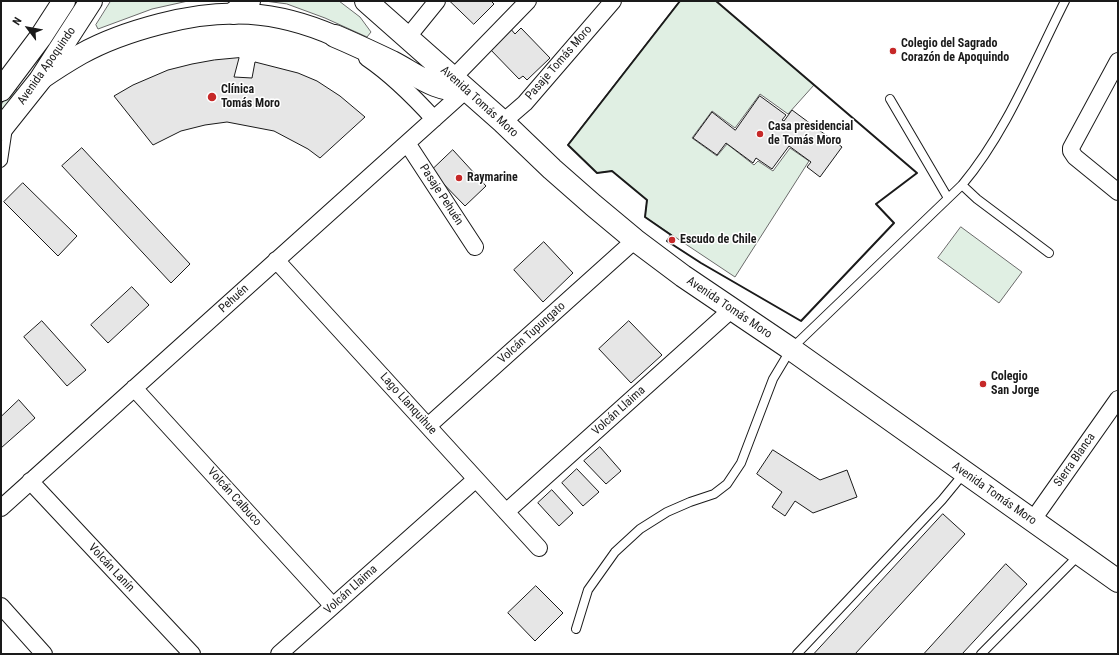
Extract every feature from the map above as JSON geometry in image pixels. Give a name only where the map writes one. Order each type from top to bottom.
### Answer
[{"type":"main road","name":"Avenida Apoquindo","points":[[4,83],[40,38],[64,1]]},
{"type":"main road","name":"Avenida Apoquindo","points":[[5,123],[40,80],[91,1]]},
{"type":"main road","name":"Avenida Tomás Moro","points":[[366,1],[503,122],[552,169],[635,240],[682,276],[791,350],[1118,581]]},
{"type":"main road","points":[[335,36],[365,49],[437,86],[451,90],[459,84]]},
{"type":"street","points":[[407,38],[437,1]]},
{"type":"street","points":[[459,84],[528,1]]},
{"type":"street","name":"Pasaje Tomás Moro","points":[[503,122],[525,103],[613,1]]},
{"type":"street","points":[[40,80],[82,54],[125,34],[190,16],[241,7],[296,21],[335,36],[379,66],[434,119]]},
{"type":"street","points":[[1118,61],[1071,144],[1071,151],[1075,157],[1118,192]]},
{"type":"street","name":"Pehuén","points":[[1,508],[434,119],[459,84]]},
{"type":"street","name":"Pasaje Pehuén","points":[[406,143],[475,247]]},
{"type":"street","name":"Volcán Tupungato","points":[[428,426],[635,240]]},
{"type":"street","name":"Lago Llanquihue","points":[[276,260],[539,548]]},
{"type":"street","name":"Volcán Llaima","points":[[506,512],[731,310]]},
{"type":"street","name":"Volcán Calbuco","points":[[134,388],[333,606]]},
{"type":"street","name":"Sierra Blanca","points":[[1032,521],[1118,399]]},
{"type":"street","name":"Volcán Llaima","points":[[279,654],[476,479]]},
{"type":"street","name":"Volcán Lanín","points":[[30,481],[192,654]]},
{"type":"street","points":[[1,606],[44,654]]},
{"type":"lane","points":[[576,629],[588,590],[615,552],[640,529],[667,512],[714,494],[727,484],[741,462],[773,379],[791,350],[962,185],[978,166],[1019,96],[1065,1]]},
{"type":"lane","points":[[890,99],[948,198]]},
{"type":"lane","points":[[1,162],[5,123]]},
{"type":"lane","points":[[962,185],[1049,253]]},
{"type":"lane","points":[[797,654],[937,505],[965,472]]},
{"type":"lane","points":[[981,654],[1080,554]]},
{"type":"green space","points":[[111,1],[188,1],[152,9],[98,29],[96,25]]},
{"type":"green space","points":[[265,1],[339,1],[360,17],[371,32],[367,37],[325,18],[287,4]]},
{"type":"green space","points":[[680,1],[716,1],[814,85],[788,114],[760,94],[735,128],[712,111],[692,138],[717,156],[727,144],[754,165],[758,161],[773,171],[790,148],[809,161],[735,277],[645,217],[647,200],[612,171],[597,173],[568,145]]},
{"type":"green space","points":[[14,88],[24,95],[1,123],[1,105]]},
{"type":"green space","points":[[961,227],[1022,272],[999,303],[938,258]]},
{"type":"building","points":[[450,1],[491,1],[494,4],[474,24]]},
{"type":"building","points":[[509,27],[515,34],[521,28],[550,58],[527,80],[523,76],[519,79],[488,47]]},
{"type":"building","points":[[239,58],[234,77],[252,78],[255,62],[298,73],[317,81],[340,96],[365,117],[320,158],[308,149],[274,131],[227,122],[205,125],[181,131],[153,145],[114,96],[133,85],[168,70],[214,60]]},
{"type":"building","name":"Casa presidencial de Tomás Moro","points":[[760,96],[786,115],[782,120],[784,121],[792,110],[842,147],[820,177],[807,167],[811,162],[789,146],[772,169],[756,158],[753,163],[726,143],[717,155],[693,138],[712,112],[735,130]]},
{"type":"building","points":[[82,148],[190,264],[171,283],[62,166]]},
{"type":"building","name":"Raymarine","points":[[453,150],[486,186],[465,206],[431,171]]},
{"type":"building","points":[[23,183],[77,236],[58,256],[4,202]]},
{"type":"building","points":[[544,242],[573,273],[543,302],[514,270]]},
{"type":"building","points":[[132,287],[149,305],[108,343],[91,325]]},
{"type":"building","points":[[42,321],[86,370],[67,386],[24,337]]},
{"type":"building","points":[[629,321],[662,355],[631,383],[599,349]]},
{"type":"building","points":[[19,400],[35,418],[1,448],[1,417]]},
{"type":"building","points":[[600,447],[621,471],[606,484],[584,461]]},
{"type":"building","points":[[773,450],[820,480],[847,470],[857,497],[813,513],[795,501],[785,516],[772,507],[782,492],[757,474]]},
{"type":"building","points":[[577,469],[599,492],[583,506],[562,483]]},
{"type":"building","points":[[552,490],[573,513],[559,526],[538,503]]},
{"type":"building","points":[[943,514],[965,534],[855,654],[814,654]]},
{"type":"building","points":[[1006,564],[1027,584],[962,654],[924,654]]},
{"type":"building","points":[[536,586],[563,613],[535,641],[508,613]]},
{"type":"wall","points":[[680,1],[568,145],[597,173],[612,171],[647,200],[645,217],[671,235],[667,241],[701,263],[801,321],[894,223],[876,204],[917,173],[716,1]]},
{"type":"place","name":"Colegio del Sagrado Corazón de Apoquindo","points":[[893,51]]},
{"type":"place","name":"Clínica Tomás Moro","points":[[212,97]]},
{"type":"place","name":"Casa presidencial de Tomás Moro","points":[[760,134]]},
{"type":"place","name":"Raymarine","points":[[459,178]]},
{"type":"place","name":"Escudo de Chile","points":[[672,240]]},
{"type":"place","name":"Colegio San Jorge","points":[[983,384]]}]
